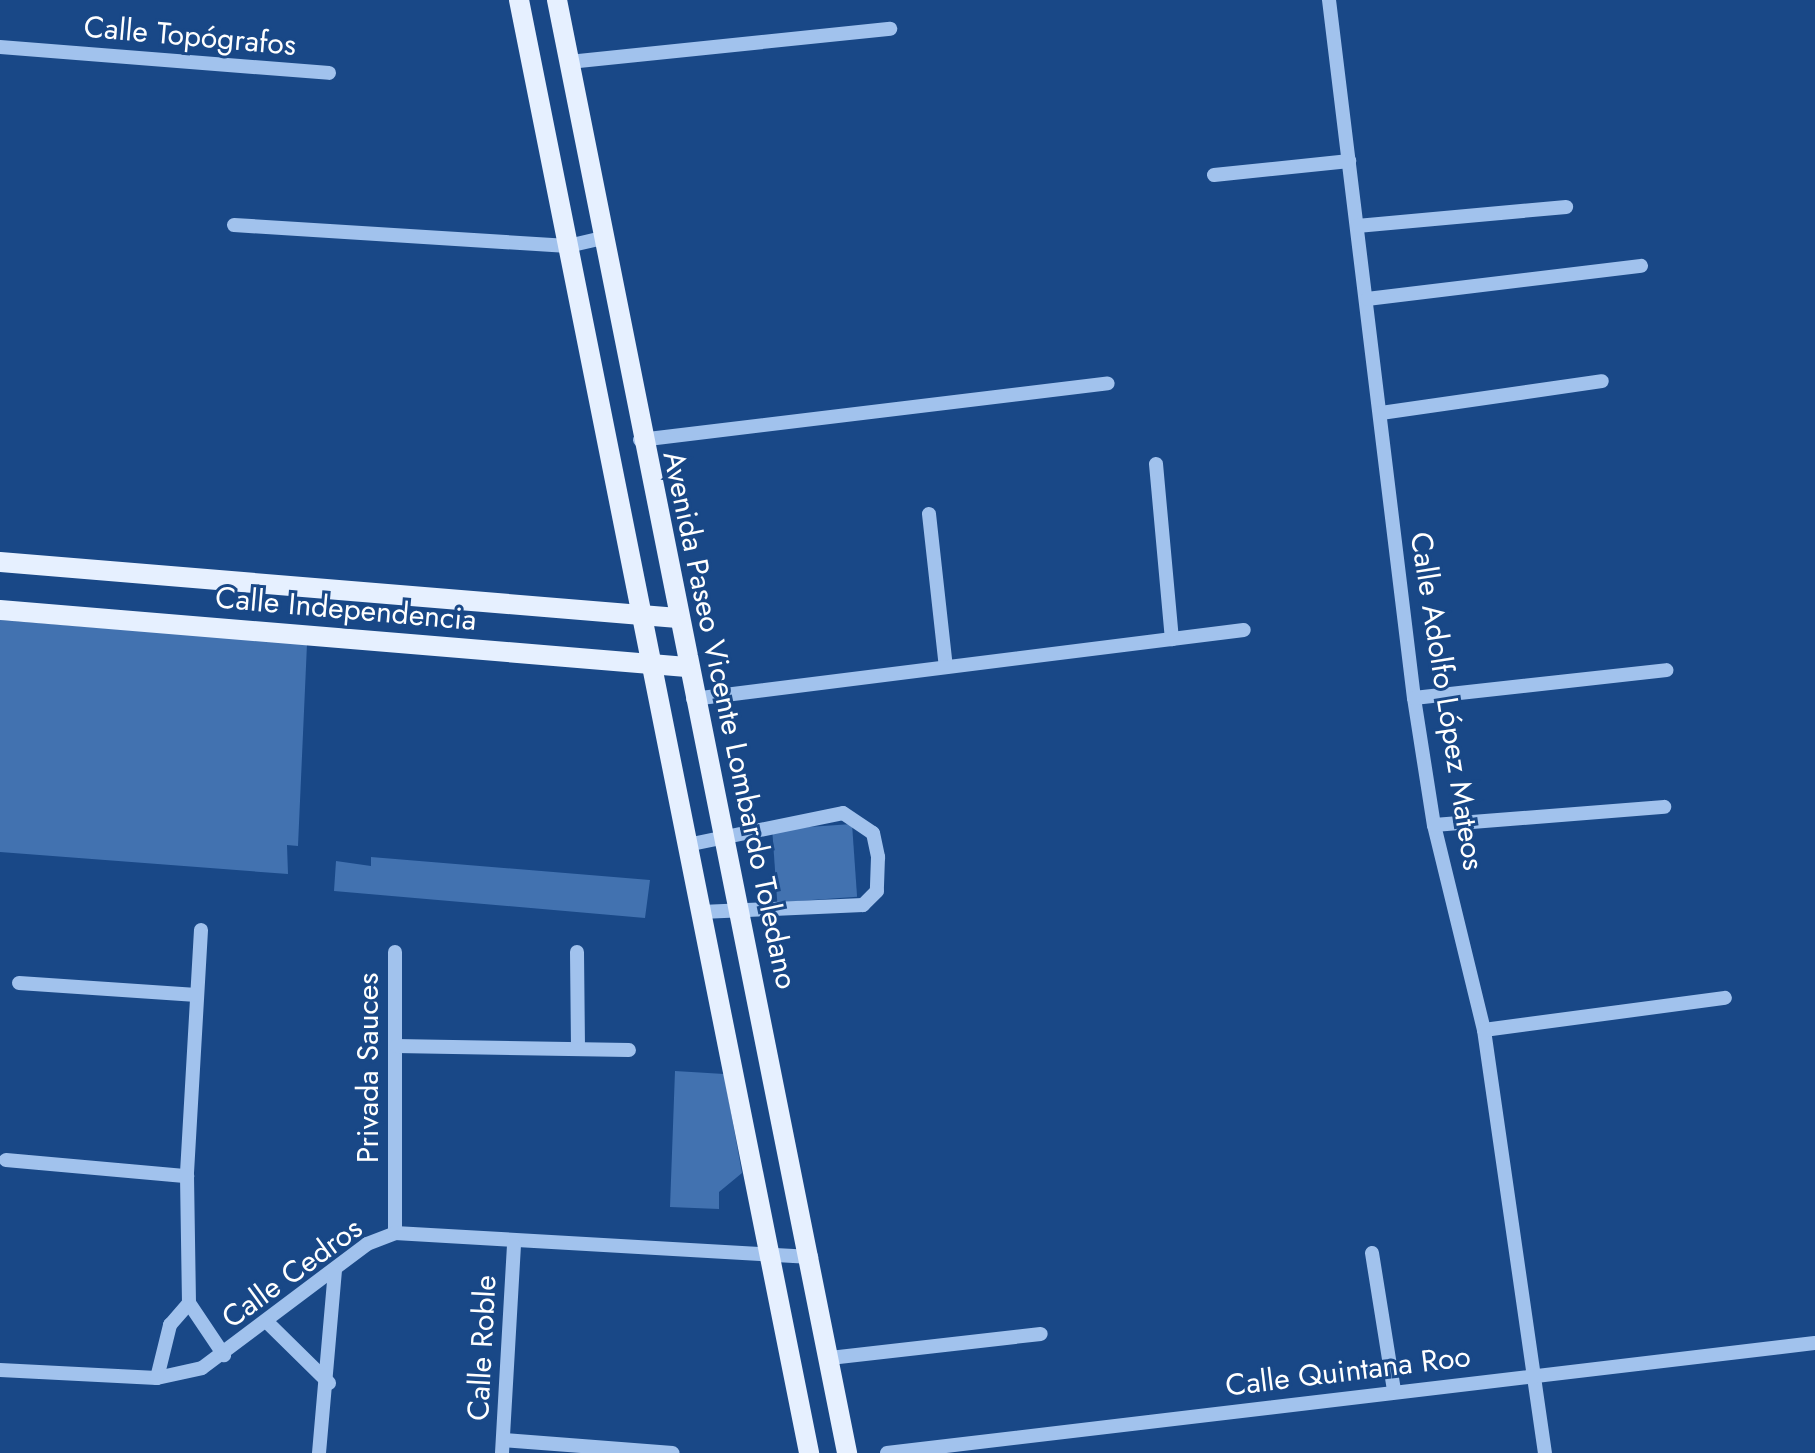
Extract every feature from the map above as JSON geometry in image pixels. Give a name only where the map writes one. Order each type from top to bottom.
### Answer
[{"type":"main road","points":[[519,0],[638,614],[809,1453]]},
{"type":"main road","name":"Avenida Paseo Vicente Lombardo Toledano","points":[[557,0],[640,440],[740,909],[811,1257],[847,1453]]},
{"type":"main road","name":"Calle Independencia","points":[[0,562],[678,618]]},
{"type":"main road","name":"Calle Independencia","points":[[0,610],[687,667]]},
{"type":"street","name":"Calle Adolfo López Mateos","points":[[1329,0],[1414,698],[1434,825],[1484,1030],[1529,1375],[1545,1453]]},
{"type":"street","points":[[569,62],[890,29]]},
{"type":"street","name":"Calle Topógrafos","points":[[0,47],[329,73]]},
{"type":"street","points":[[1214,175],[1349,161]]},
{"type":"street","points":[[1357,226],[1566,207]]},
{"type":"street","points":[[234,225],[568,246],[602,238]]},
{"type":"street","points":[[1367,299],[1641,266]]},
{"type":"street","points":[[1381,413],[1602,381]]},
{"type":"street","points":[[640,440],[1108,383]]},
{"type":"street","points":[[1156,464],[1172,639]]},
{"type":"street","points":[[929,514],[946,667]]},
{"type":"street","points":[[693,699],[1244,630]]},
{"type":"street","points":[[1414,698],[1666,670]]},
{"type":"street","points":[[1434,825],[1664,807]]},
{"type":"street","points":[[687,845],[724,834],[843,813],[873,833],[878,857],[877,891],[863,905],[701,912]]},
{"type":"street","points":[[201,930],[187,1176],[189,1303],[224,1355]]},
{"type":"street","name":"Privada Sauces","points":[[395,952],[395,1233]]},
{"type":"street","points":[[577,952],[578,1049]]},
{"type":"street","points":[[19,983],[197,995]]},
{"type":"street","points":[[1484,1030],[1725,998]]},
{"type":"street","points":[[396,1046],[629,1050]]},
{"type":"street","points":[[6,1160],[187,1176]]},
{"type":"street","name":"Calle Cedros","points":[[0,1370],[157,1378],[224,1355],[335,1269],[395,1233],[514,1245],[811,1257]]},
{"type":"street","name":"Calle Roble","points":[[503,1447],[514,1245]]},
{"type":"street","points":[[1372,1253],[1394,1391]]},
{"type":"street","points":[[319,1453],[329,1383],[335,1269]]},
{"type":"street","points":[[157,1378],[170,1325],[189,1303]]},
{"type":"street","points":[[267,1322],[329,1383]]},
{"type":"street","points":[[830,1358],[1041,1334]]},
{"type":"street","name":"Calle Quintana Roo","points":[[887,1453],[1815,1343]]},
{"type":"street","points":[[503,1447],[673,1453]]},
{"type":"building","points":[[0,620],[307,644],[298,846],[287,845],[288,874],[0,852]]},
{"type":"building","points":[[852,824],[857,897],[777,902],[772,830]]},
{"type":"building","points":[[371,857],[650,880],[645,918],[334,891],[336,861],[371,866]]},
{"type":"building","points":[[675,1071],[724,1074],[742,1173],[719,1192],[719,1209],[670,1207]]}]
